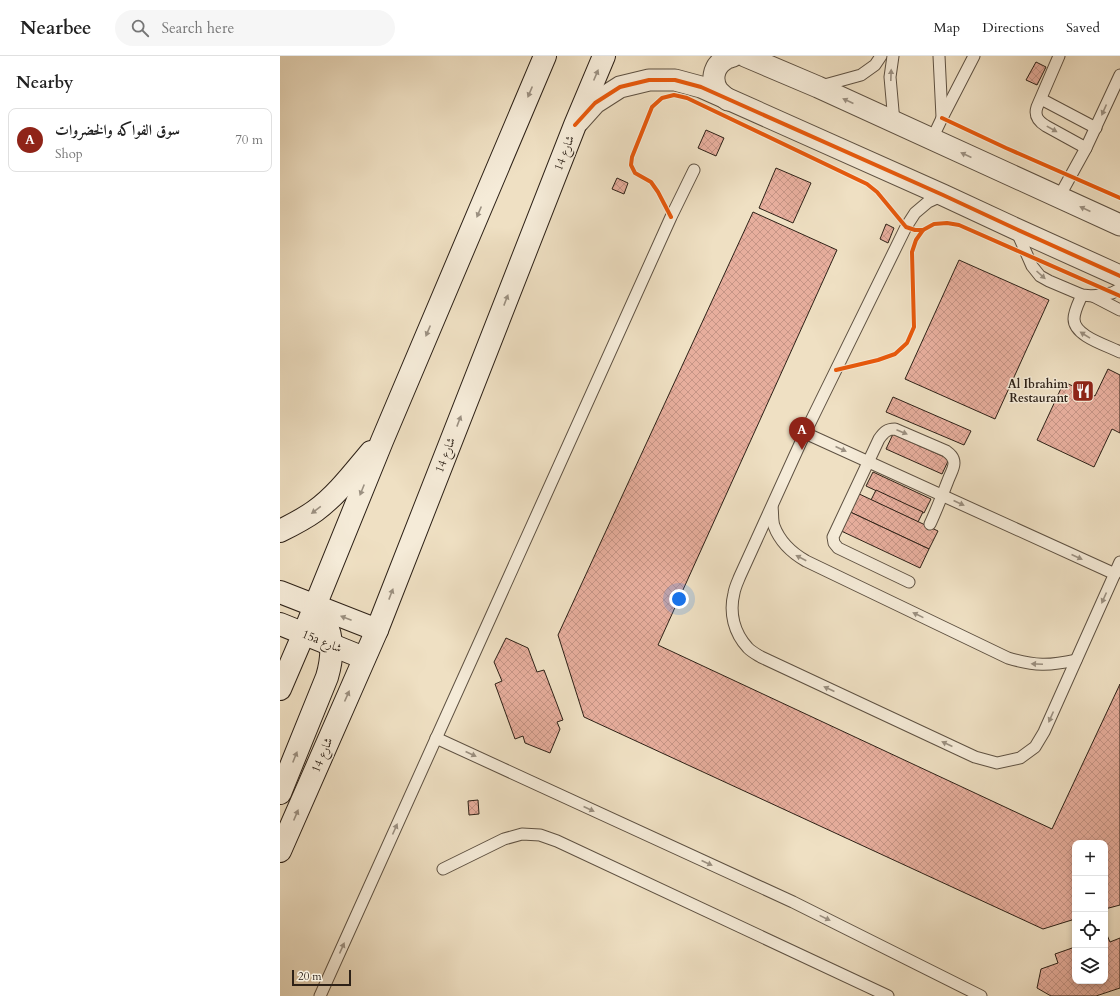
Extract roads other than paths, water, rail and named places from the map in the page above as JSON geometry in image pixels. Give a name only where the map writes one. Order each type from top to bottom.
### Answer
[{"type":"main road","points":[[280,689],[304,634],[382,441],[545,56]]},
{"type":"main road","name":"شارع 14","points":[[280,851],[377,630],[575,125],[604,56]]},
{"type":"main road","points":[[280,531],[297,523],[316,510],[332,496],[382,441]]},
{"type":"main road","points":[[280,592],[377,630]]},
{"type":"main road","points":[[280,793],[328,677],[332,661],[332,645],[329,631],[324,618],[315,606]]},
{"type":"main road","name":"15a شارع","points":[[280,624],[364,658]]},
{"type":"street","points":[[728,100],[719,92],[714,84],[714,75],[717,66],[724,59],[733,56]]},
{"type":"street","points":[[745,56],[818,87],[1120,225]]},
{"type":"street","points":[[575,125],[594,103],[620,87],[649,80],[675,80],[701,87],[944,195],[1120,276]]},
{"type":"lane","points":[[818,87],[861,75],[875,64],[881,56]]},
{"type":"lane","points":[[893,56],[890,77],[894,122]]},
{"type":"lane","points":[[939,56],[942,118]]},
{"type":"lane","points":[[932,139],[974,56]]},
{"type":"lane","points":[[1059,56],[1040,99],[1036,112],[1037,118],[1040,122],[1086,148]]},
{"type":"lane","points":[[1059,197],[1096,128],[1120,75]]},
{"type":"lane","points":[[1040,99],[1096,128]]},
{"type":"lane","points":[[320,996],[671,217],[694,170]]},
{"type":"lane","points":[[944,195],[928,202],[916,213],[906,227],[805,433],[740,576],[734,594],[731,610],[734,626],[740,639],[749,649],[761,657],[975,758],[997,763],[1020,758],[1035,747],[1044,732],[1120,562]]},
{"type":"lane","points":[[1016,229],[1032,266],[1040,276],[1120,310]]},
{"type":"lane","points":[[1088,296],[1112,293],[1120,289]]},
{"type":"lane","points":[[1088,296],[1074,318],[1075,326],[1086,336],[1120,352]]},
{"type":"lane","points":[[909,582],[838,548],[834,543],[833,537],[868,462],[883,433],[888,429],[895,429],[946,451],[954,458],[954,464],[943,495],[930,524]]},
{"type":"lane","points":[[805,433],[1115,574]]},
{"type":"lane","points":[[772,506],[774,525],[782,542],[796,555],[1008,658],[1036,664],[1056,664],[1076,660]]},
{"type":"lane","points":[[436,738],[792,902],[982,996]]},
{"type":"lane","points":[[443,869],[504,839],[522,834],[540,835],[557,841],[888,996]]},
{"type":"place","name":"Al Ibrahim Restaurant","points":[[1083,391]]},
{"type":"place","name":"سوق الفواكه والخضروات","points":[[802,450]]}]
